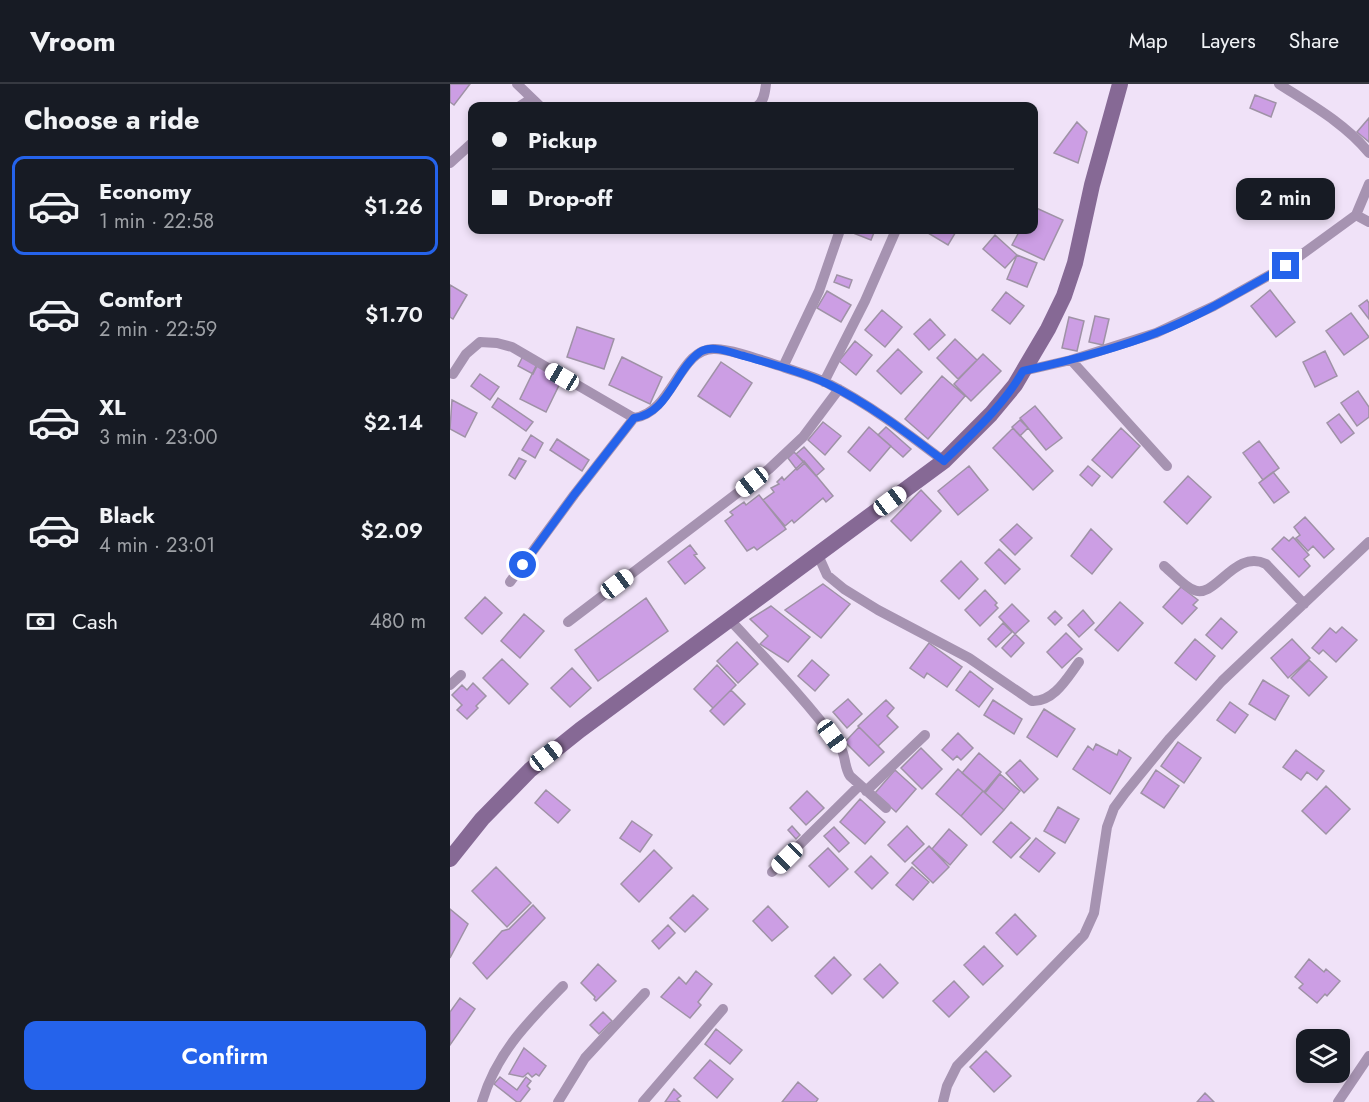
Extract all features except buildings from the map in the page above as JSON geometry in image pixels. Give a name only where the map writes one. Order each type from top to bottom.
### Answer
[{"type":"main road","points":[[450,859],[482,819],[530,770],[580,730],[944,461],[992,414],[1015,385],[1048,329],[1064,296],[1075,263],[1092,184],[1120,84]]},
{"type":"street","points":[[517,84],[534,102]]},
{"type":"street","points":[[762,102],[766,84]]},
{"type":"street","points":[[1279,84],[1318,109],[1361,142],[1369,153]]},
{"type":"street","points":[[450,163],[468,147]]},
{"type":"street","points":[[1023,371],[1071,360],[1156,333],[1214,306],[1286,266],[1356,215],[1369,184]]},
{"type":"street","points":[[1356,215],[1369,222]]},
{"type":"street","points":[[783,367],[819,291],[839,234]]},
{"type":"street","points":[[824,382],[865,301],[894,234]]},
{"type":"street","points":[[453,374],[466,354],[480,342],[497,343],[512,348],[634,418],[642,417],[655,408],[691,360],[702,351],[722,350],[783,367],[839,389],[898,427],[944,461]]},
{"type":"street","points":[[1071,360],[1167,466]]},
{"type":"street","points":[[568,622],[769,469],[803,437],[839,389]]},
{"type":"street","points":[[510,582],[634,418]]},
{"type":"street","points":[[943,1102],[947,1086],[957,1066],[1084,936],[1094,913],[1107,827],[1114,808],[1125,793],[1170,738],[1222,681],[1369,542]]},
{"type":"street","points":[[818,555],[827,575],[844,590],[969,658],[1032,701],[1047,698],[1057,690],[1079,662]]},
{"type":"street","points":[[1164,566],[1193,590],[1200,592],[1237,566],[1258,560],[1266,564],[1304,604]]},
{"type":"street","points":[[730,620],[812,710],[842,750],[846,770],[886,808]]},
{"type":"street","points":[[450,686],[461,675]]},
{"type":"street","points":[[772,872],[863,788],[925,735]]},
{"type":"street","points":[[482,1102],[488,1082],[506,1048],[563,986]]},
{"type":"street","points":[[558,1102],[585,1058],[645,993]]},
{"type":"street","points":[[643,1102],[723,1009]]},
{"type":"street","points":[[1338,1102],[1369,1056]]},
{"type":"route","points":[[523,565],[634,418],[650,414],[691,360],[702,351],[715,349],[728,352],[783,367],[824,382],[839,389],[898,427],[944,461],[992,414],[1023,371],[1071,360],[1156,333],[1214,306],[1286,266]]}]
